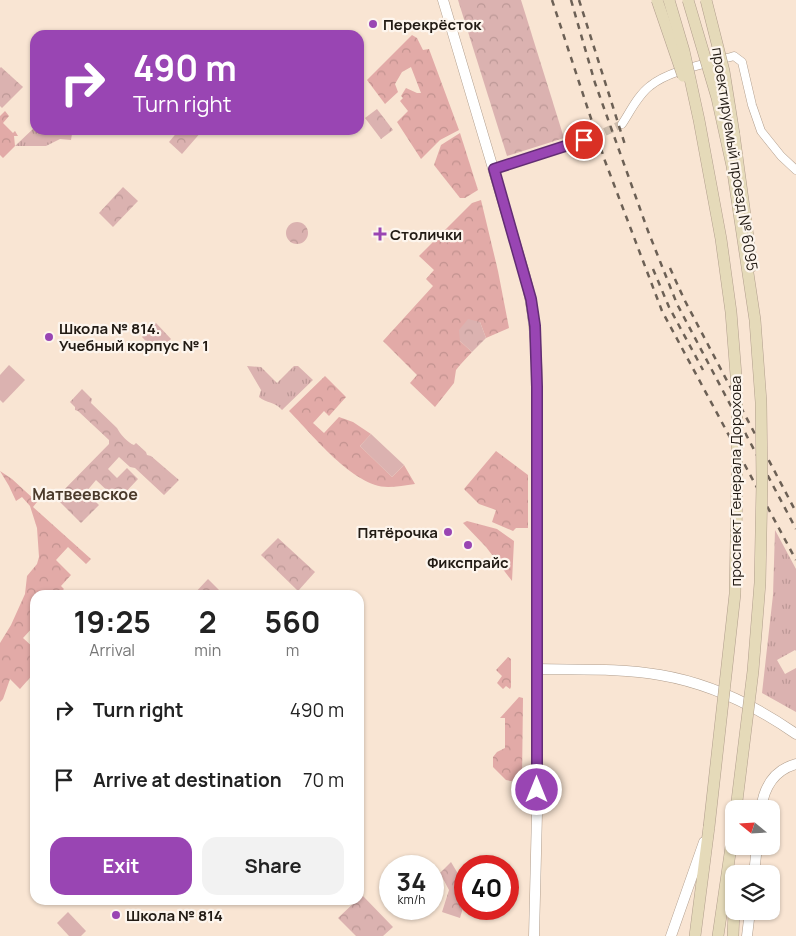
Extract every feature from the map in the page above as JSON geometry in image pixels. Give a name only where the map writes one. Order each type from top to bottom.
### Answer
[{"type":"main road","name":"проектируемый проезд № 6095","points":[[657,0],[699,120]]},
{"type":"main road","name":"проспект Генерала Дорохова","points":[[669,0],[684,51],[699,120],[721,240],[730,303],[738,408],[735,594],[695,936]]},
{"type":"main road","name":"проспект Генерала Дорохова","points":[[688,0],[717,98],[732,166],[755,320],[761,402],[760,583],[753,671],[737,800]]},
{"type":"main road","name":"проектируемый проезд № 6095","points":[[706,0],[724,71],[733,125],[753,270],[755,320]]},
{"type":"main road","points":[[718,936],[729,855]]},
{"type":"main road","points":[[733,936],[734,920]]},
{"type":"street","points":[[444,0],[531,299],[535,326],[537,379],[537,814],[534,936]]},
{"type":"street","points":[[622,124],[649,86],[666,76],[734,56],[742,62],[752,104],[761,131],[781,156],[796,170]]},
{"type":"street","points":[[494,169],[594,137]]},
{"type":"street","points":[[537,669],[625,671],[676,678],[701,685],[735,699],[796,734]]},
{"type":"street","points":[[762,800],[770,781],[779,771],[796,764]]},
{"type":"street","points":[[671,936],[709,827]]},
{"type":"street","points":[[747,936],[749,920]]},
{"type":"green space","points":[[458,0],[521,0],[564,138],[507,156]]},
{"type":"green space","points":[[412,35],[417,38],[423,50],[429,49],[459,130],[440,140],[421,159],[397,122],[408,111],[400,101],[406,88],[421,93],[411,67],[402,72],[395,84],[398,92],[385,104],[367,80]]},
{"type":"green space","points":[[1,67],[23,87],[2,108],[0,106]]},
{"type":"green space","points":[[377,109],[393,130],[381,139],[365,118]]},
{"type":"green space","points":[[5,111],[9,116],[3,123],[13,133],[15,131],[18,136],[14,136],[15,146],[3,158],[0,155],[0,116]]},
{"type":"green space","points":[[30,132],[30,135],[72,135],[71,140],[60,139],[46,146],[15,146]]},
{"type":"green space","points":[[460,133],[478,190],[465,198],[460,198],[434,165],[441,145]]},
{"type":"green space","points":[[175,135],[199,135],[182,154],[169,142]]},
{"type":"green space","points":[[123,187],[138,201],[113,227],[99,213]]},
{"type":"green space","points":[[481,200],[509,328],[486,338],[480,322],[460,341],[472,352],[456,370],[454,383],[435,407],[410,383],[417,375],[383,341],[433,286],[426,279],[434,270],[419,256],[472,203]]},
{"type":"green space","points":[[297,222],[305,225],[308,233],[305,241],[297,244],[289,241],[286,233],[289,225]]},
{"type":"green space","points":[[468,319],[480,322],[486,338],[472,352],[460,341],[459,330]]},
{"type":"green space","points":[[156,323],[171,339],[157,353],[142,337]]},
{"type":"green space","points":[[9,365],[25,380],[3,403],[0,400],[0,375]]},
{"type":"green space","points":[[247,366],[261,367],[277,383],[294,366],[298,366],[313,380],[282,410],[277,405],[259,397],[261,390]]},
{"type":"green space","points":[[325,376],[346,397],[329,416],[324,411],[313,423],[324,433],[339,417],[353,422],[371,434],[360,446],[392,477],[404,465],[415,484],[388,487],[375,485],[361,478],[334,458],[289,411]]},
{"type":"green space","points":[[82,389],[92,399],[91,403],[127,440],[134,445],[136,443],[147,455],[151,456],[179,480],[164,495],[135,468],[130,467],[119,457],[108,469],[117,478],[127,468],[138,479],[122,496],[115,498],[96,480],[86,492],[99,505],[81,523],[56,498],[109,444],[109,440],[75,410],[75,407],[70,402]]},
{"type":"green space","points":[[371,434],[404,465],[392,477],[360,446]]},
{"type":"green space","points":[[496,451],[528,475],[528,528],[516,528],[513,531],[492,522],[496,510],[479,504],[464,489]]},
{"type":"green space","points":[[0,471],[12,479],[37,502],[33,507],[91,559],[86,564],[68,547],[56,560],[71,575],[61,586],[64,589],[30,590],[30,630],[23,638],[30,644],[30,678],[20,689],[10,679],[3,699],[0,702],[0,643],[11,625],[25,594],[27,576],[37,564],[39,557],[37,528],[30,506],[22,497],[16,501]]},
{"type":"green space","points":[[467,521],[497,529],[514,541],[512,581],[486,547],[463,523]]},
{"type":"green space","points":[[775,530],[796,569],[796,651],[777,660],[785,674],[796,668],[796,712],[762,693],[773,595]]},
{"type":"green space","points":[[278,538],[315,572],[297,590],[261,555]]},
{"type":"green space","points":[[208,579],[219,590],[198,590]]},
{"type":"green space","points":[[508,657],[511,659],[511,687],[510,689],[506,686],[503,689],[497,683],[502,676],[496,670]]},
{"type":"green space","points":[[519,697],[523,698],[522,780],[520,783],[506,780],[493,767],[493,757],[497,752],[505,748],[505,718],[500,718]]},
{"type":"green space","points":[[451,862],[454,867],[454,916],[444,913],[449,890],[444,881],[444,869]]},
{"type":"green space","points":[[364,897],[379,913],[379,920],[386,920],[393,927],[383,936],[356,936],[338,918],[352,905],[364,905]]},
{"type":"green space","points":[[68,912],[86,931],[81,936],[69,936],[57,923]]},
{"type":"tunnel","points":[[594,137],[622,124]]},
{"type":"railway","points":[[552,0],[605,161],[662,311],[796,560]]},
{"type":"railway","points":[[571,0],[595,83],[648,231],[677,304],[796,529]]},
{"type":"railway","points":[[579,0],[626,148]]},
{"type":"railway","points":[[670,268],[684,299],[796,512]]},
{"type":"railway","points":[[653,269],[669,307],[703,370]]},
{"type":"place","name":"Перекрёсток","points":[[373,24]]},
{"type":"place","name":"Столички","points":[[380,234]]},
{"type":"place","name":"Школа № 814. Учебный корпус № 1","points":[[49,337]]},
{"type":"place","name":"Пятёрочка","points":[[448,532]]},
{"type":"place","name":"Фикспрайс","points":[[468,545]]},
{"type":"place","name":"Школа № 814","points":[[116,915]]},
{"type":"district","name":"Матвеевское","points":[[85,494]]},
{"type":"route","points":[[537,790],[537,354],[531,299],[494,169],[584,140]]}]
